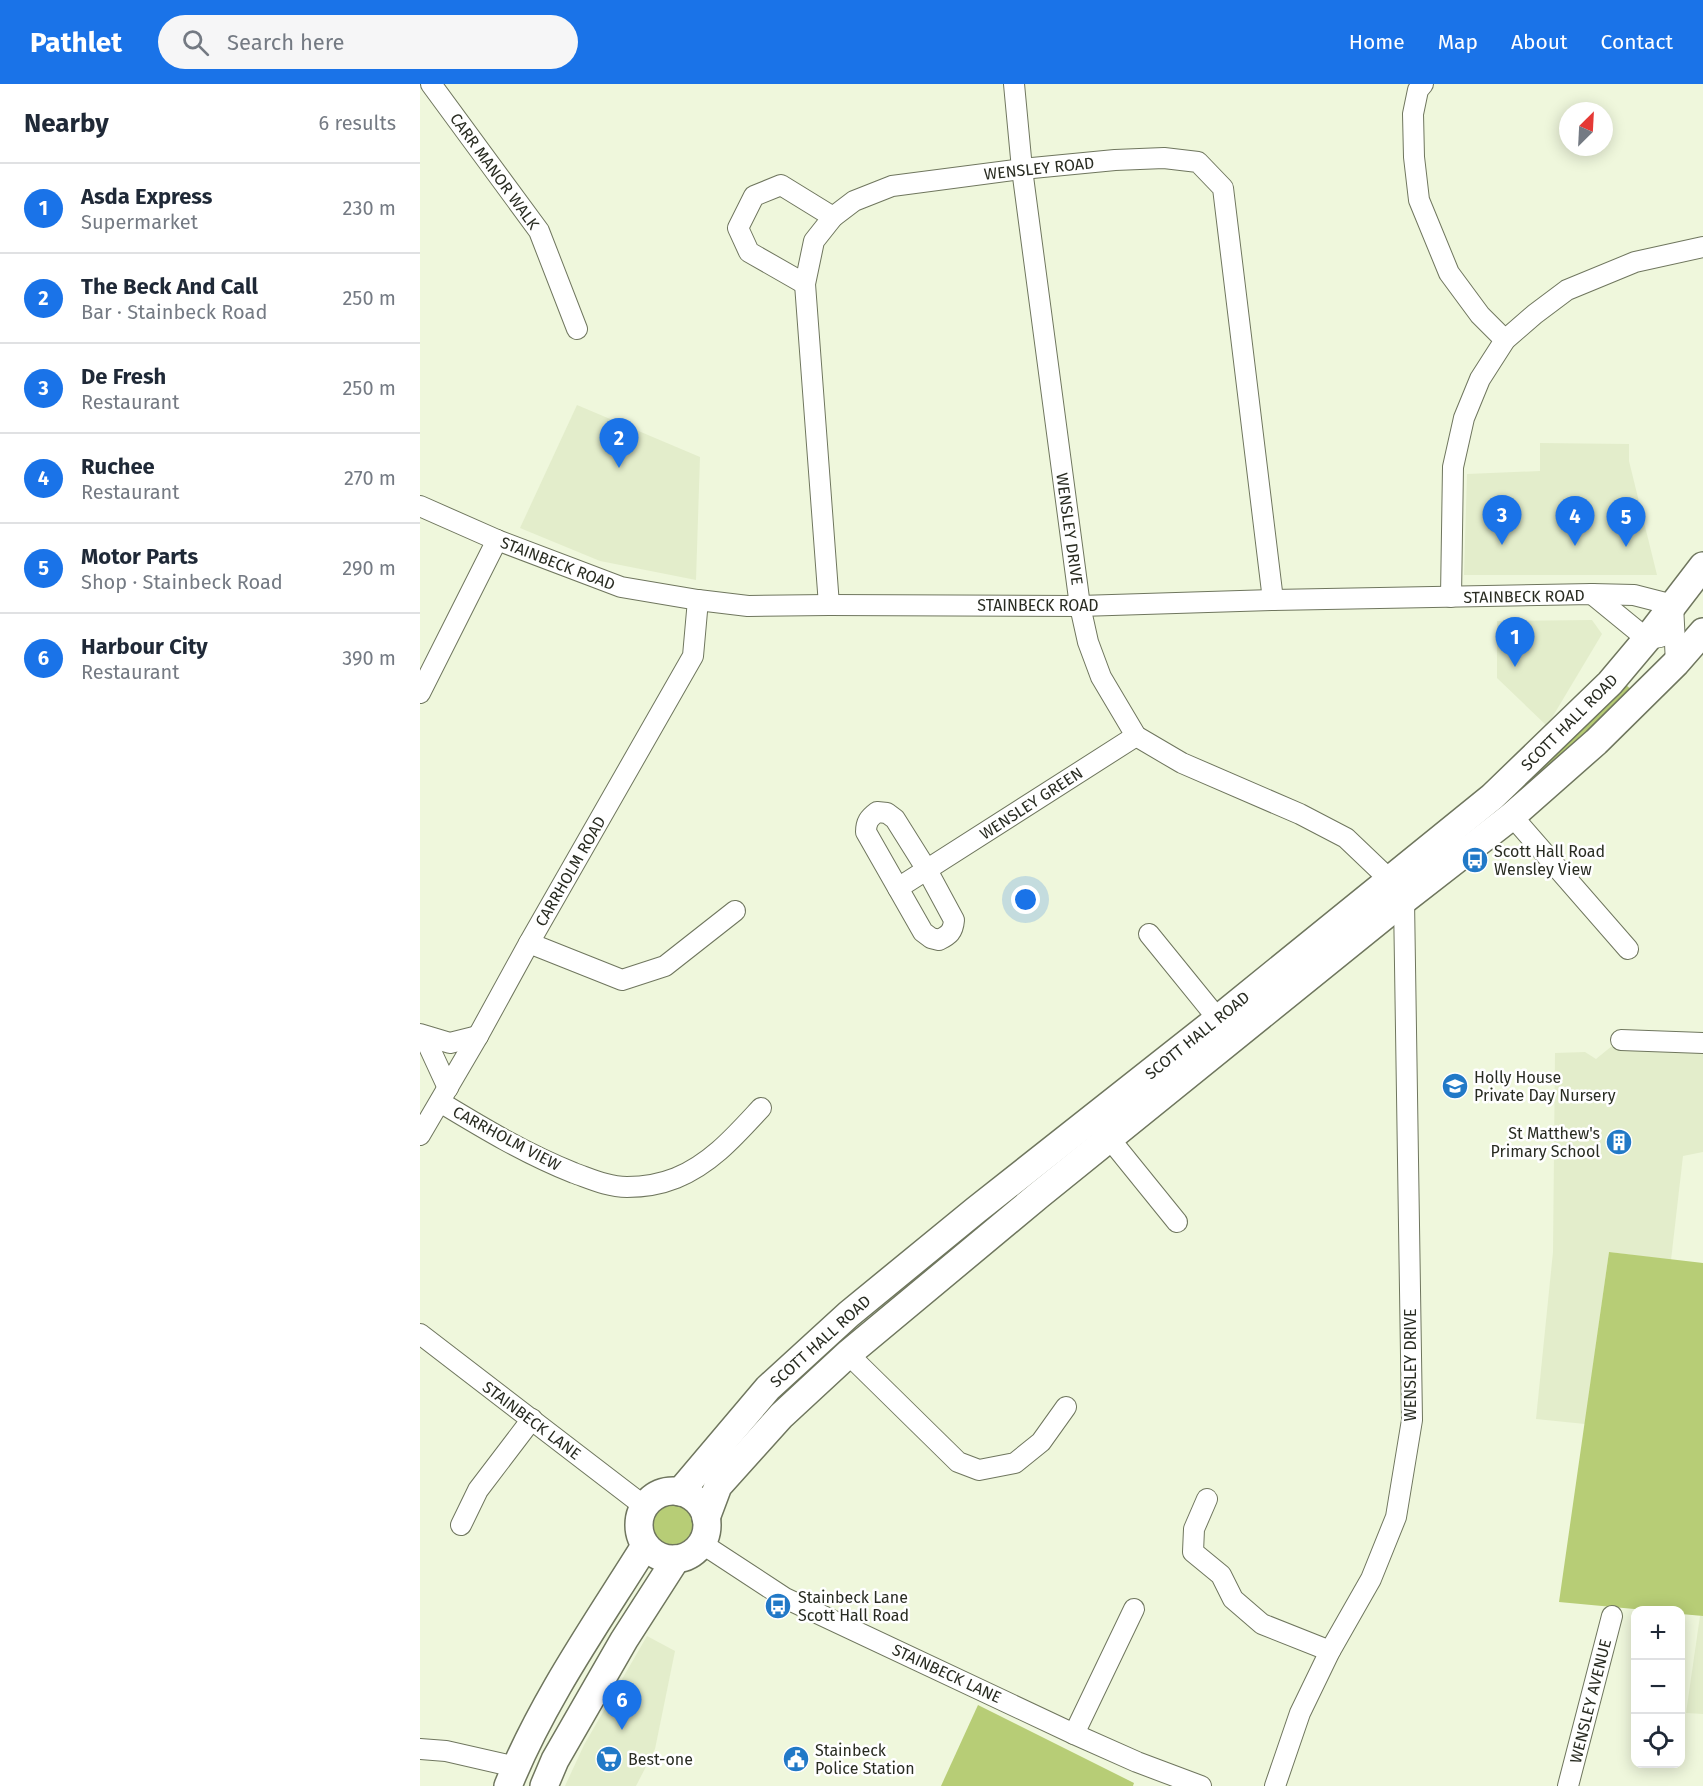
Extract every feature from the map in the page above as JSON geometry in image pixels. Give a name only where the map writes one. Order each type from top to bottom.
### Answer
[{"type":"highway","name":"SCOTT HALL ROAD","points":[[680,1492],[768,1388],[849,1314],[1218,1018],[1397,902],[1492,797],[1610,683],[1703,566]]},
{"type":"highway","name":"SCOTT HALL ROAD","points":[[704,1531],[718,1486],[781,1416],[848,1354],[1397,902],[1512,816],[1596,742],[1676,663],[1703,631]]},
{"type":"highway","points":[[668,1492],[680,1492],[695,1500],[703,1510],[704,1531],[694,1552],[676,1559],[664,1558],[645,1546],[640,1534],[639,1523],[644,1506],[658,1495],[668,1492]]},
{"type":"highway","points":[[512,1776],[552,1696],[645,1546]]},
{"type":"highway","points":[[544,1786],[555,1760],[624,1640],[676,1559]]},
{"type":"street","name":"CARR MANOR WALK","points":[[431,84],[539,231],[577,329]]},
{"type":"street","name":"WENSLEY DRIVE","points":[[1014,84],[1022,169],[1080,606],[1088,642],[1101,677],[1136,736],[1182,763],[1300,814],[1346,838],[1397,902],[1412,1420],[1396,1517],[1371,1579],[1330,1651],[1300,1713],[1275,1786]]},
{"type":"street","points":[[1423,84],[1418,90],[1413,114],[1414,157],[1419,200],[1449,273],[1480,315],[1505,340]]},
{"type":"street","name":"WENSLEY ROAD","points":[[829,605],[805,284],[814,242],[833,217],[854,201],[892,186],[1022,169],[1164,158],[1198,162],[1223,188],[1273,600]]},
{"type":"street","points":[[805,284],[749,252],[738,228],[754,196],[781,185],[833,217]]},
{"type":"street","points":[[1450,597],[1453,467],[1464,418],[1480,380],[1505,340],[1534,314],[1567,290],[1635,262],[1703,248]]},
{"type":"street","name":"STAINBECK ROAD","points":[[420,506],[497,540],[621,587],[748,606],[1080,606],[1592,594],[1634,596],[1673,605]]},
{"type":"street","points":[[420,693],[497,540]]},
{"type":"street","points":[[1592,594],[1647,639],[1703,631]]},
{"type":"street","name":"CARRHOLM ROAD","points":[[420,1135],[693,656],[698,600]]},
{"type":"street","points":[[1673,605],[1676,663]]},
{"type":"street","name":"WENSLEY GREEN","points":[[898,888],[1136,736]]},
{"type":"street","points":[[877,812],[887,813],[895,819],[927,870],[954,920],[954,928],[948,936],[939,940],[923,932],[866,832],[866,824],[870,817],[877,812]]},
{"type":"street","points":[[1512,816],[1628,949]]},
{"type":"street","points":[[529,943],[622,980],[665,966],[735,911]]},
{"type":"street","points":[[1149,934],[1218,1018]]},
{"type":"street","points":[[422,1035],[450,1043],[478,1036]]},
{"type":"street","points":[[422,1035],[444,1095]]},
{"type":"street","points":[[1621,1040],[1703,1043]]},
{"type":"street","name":"CARRHOLM VIEW","points":[[444,1095],[497,1137],[540,1159],[597,1182],[625,1187],[653,1185],[676,1178],[698,1166],[736,1135],[761,1108]]},
{"type":"street","points":[[1109,1138],[1177,1222]]},
{"type":"street","name":"STAINBECK LANE","points":[[420,1334],[644,1506]]},
{"type":"street","points":[[848,1354],[958,1462],[979,1470],[1015,1463],[1041,1442],[1066,1407]]},
{"type":"street","points":[[460,1525],[478,1490],[532,1419]]},
{"type":"street","points":[[1207,1499],[1194,1529],[1193,1552],[1221,1575],[1233,1599],[1262,1624],[1330,1651]]},
{"type":"street","name":"STAINBECK LANE","points":[[704,1531],[785,1598],[1074,1734],[1137,1762],[1201,1786]]},
{"type":"street","points":[[1074,1734],[1134,1609]]},
{"type":"street","name":"WENSLEY AVENUE","points":[[1568,1786],[1612,1616]]},
{"type":"street","points":[[420,1749],[446,1751],[512,1776]]},
{"type":"shaded area","points":[[577,405],[700,457],[696,580],[600,561],[520,528]]},
{"type":"shaded area","points":[[1540,443],[1629,444],[1629,461],[1657,575],[1464,575],[1467,474],[1540,471]]},
{"type":"shaded area","points":[[1592,620],[1602,634],[1547,726],[1497,678],[1497,621]]},
{"type":"shaded area","points":[[1612,1046],[1703,1051],[1703,1152],[1683,1156],[1671,1260],[1609,1252],[1585,1424],[1536,1419],[1553,1252],[1555,1053],[1585,1052],[1596,1059]]},
{"type":"shaded area","points":[[1700,1616],[1703,1616],[1703,1714],[1686,1713]]},
{"type":"shaded area","points":[[647,1636],[675,1651],[655,1749],[636,1786],[565,1786],[584,1745]]},
{"type":"green space","points":[[1625,684],[1634,692],[1510,807],[1504,799]]},
{"type":"green space","points":[[1609,1252],[1703,1263],[1703,1616],[1685,1614],[1685,1606],[1631,1606],[1631,1609],[1559,1602]]},
{"type":"green space","points":[[674,1504],[682,1505],[689,1510],[694,1517],[694,1533],[689,1540],[682,1545],[674,1546],[666,1545],[659,1540],[654,1533],[653,1525],[654,1517],[659,1510],[666,1505]]},
{"type":"green space","points":[[978,1705],[1134,1783],[1133,1786],[941,1786]]},
{"type":"place","name":"The Beck And Call","points":[[619,468]]},
{"type":"place","name":"De Fresh","points":[[1502,545]]},
{"type":"place","name":"Ruchee","points":[[1575,546]]},
{"type":"place","name":"Motor Parts","points":[[1626,547]]},
{"type":"place","name":"Asda Express","points":[[1515,667]]},
{"type":"place","name":"Scott Hall Road Wensley View","points":[[1475,860]]},
{"type":"place","name":"Holly House Private Day Nursery","points":[[1455,1086]]},
{"type":"place","name":"St Matthew's Primary School","points":[[1619,1142]]},
{"type":"place","name":"Stainbeck Lane Scott Hall Road","points":[[778,1606]]},
{"type":"place","name":"Harbour City","points":[[622,1730]]},
{"type":"place","name":"Best-one","points":[[609,1759]]},
{"type":"place","name":"Stainbeck Police Station","points":[[796,1759]]}]
